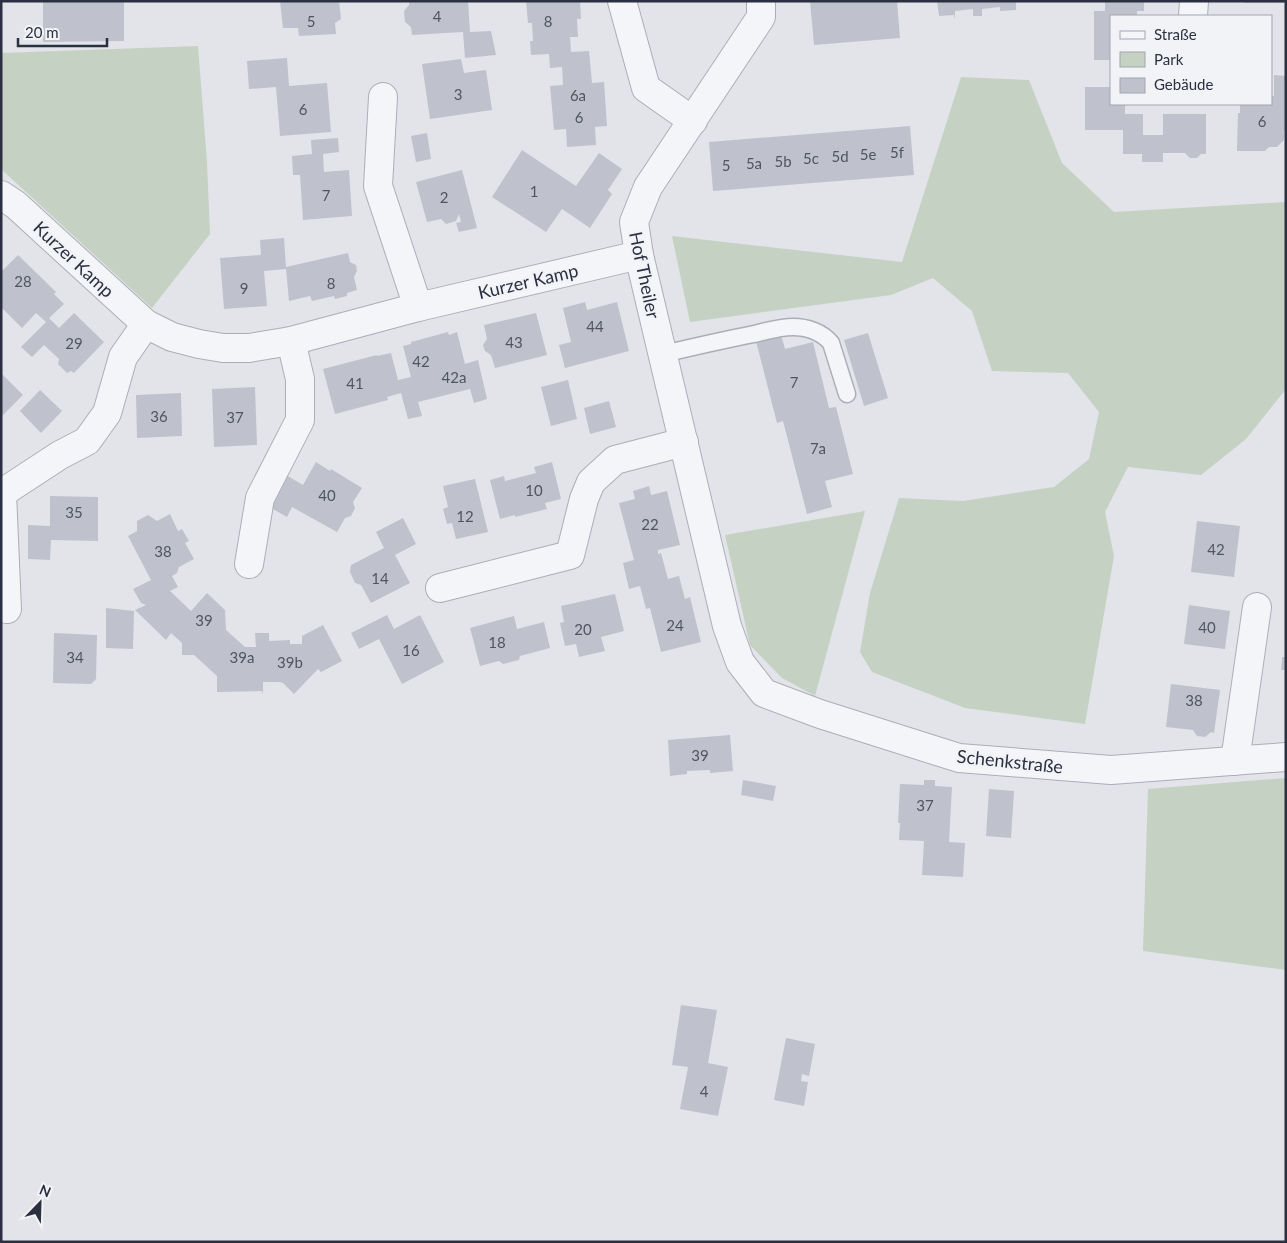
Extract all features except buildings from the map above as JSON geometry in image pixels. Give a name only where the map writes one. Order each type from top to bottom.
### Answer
[{"type":"street","points":[[622,1],[646,88],[693,121]]},
{"type":"street","name":"Hof Theiler","points":[[761,1],[761,17],[648,187],[634,222],[639,256],[728,626],[740,662],[764,693]]},
{"type":"street","points":[[1193,15],[1194,1]]},
{"type":"street","points":[[383,97],[378,186],[418,307]]},
{"type":"street","name":"Kurzer Kamp","points":[[1,195],[16,205],[146,324],[172,337],[223,348],[249,348],[291,341],[418,307],[639,256]]},
{"type":"street","points":[[7,609],[2,493],[60,455],[87,441],[107,413],[123,357],[146,324]]},
{"type":"street","points":[[249,564],[260,498],[300,420],[300,379],[291,341]]},
{"type":"street","points":[[440,588],[570,555],[584,499],[591,482],[615,460],[684,442]]},
{"type":"street","points":[[1235,760],[1257,606]]},
{"type":"street","name":"Schenkstraße","points":[[764,693],[820,714],[959,758],[1111,770],[1286,757]]},
{"type":"lane","points":[[663,354],[712,342],[792,327],[819,332],[831,342],[847,394]]},
{"type":"green space","points":[[198,46],[207,162],[210,234],[152,308],[1,169],[1,53]]},
{"type":"green space","points":[[961,77],[1029,80],[1062,163],[1114,212],[1286,202],[1286,389],[1246,439],[1201,475],[1128,467],[1105,512],[1114,556],[1085,724],[965,708],[872,672],[860,652],[870,593],[899,498],[963,501],[1054,487],[1089,459],[1099,412],[1068,373],[992,371],[972,311],[933,278],[891,295],[690,322],[672,236],[902,262]]},
{"type":"green space","points":[[865,511],[815,696],[782,678],[750,645],[725,535]]},
{"type":"green space","points":[[1286,778],[1286,970],[1143,951],[1148,789]]}]
